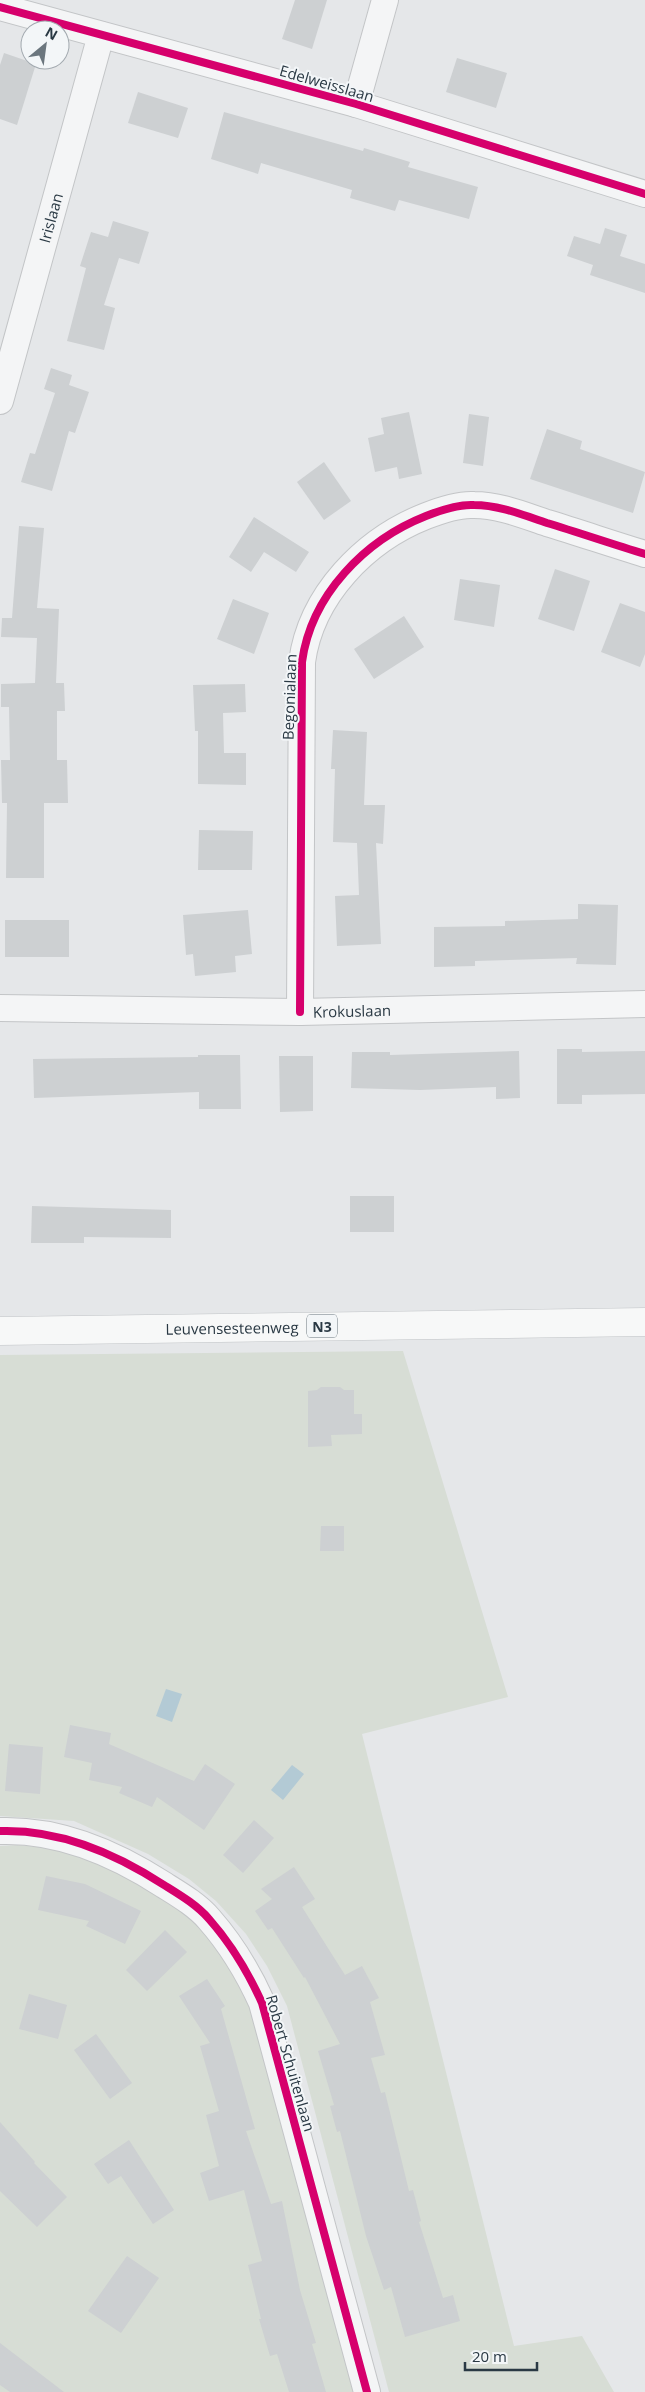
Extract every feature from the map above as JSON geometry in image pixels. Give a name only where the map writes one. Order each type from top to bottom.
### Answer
[{"type":"main road","name":"Leuvensesteenweg","points":[[0,1331],[645,1322]]},
{"type":"street","points":[[356,104],[385,0]]},
{"type":"street","name":"Edelweisslaan","points":[[0,7],[356,104],[645,194]]},
{"type":"street","name":"Irislaan","points":[[0,401],[101,35]]},
{"type":"street","name":"Begonialaan","points":[[300,1012],[302,662],[306,641],[317,613],[336,584],[350,567],[388,535],[411,522],[438,512],[472,505],[504,509],[645,554]]},
{"type":"street","name":"Krokuslaan","points":[[0,1008],[300,1012],[645,1004]]},
{"type":"street","name":"Robert Schuitenlaan","points":[[0,1831],[42,1834],[107,1853],[144,1872],[187,1899],[208,1918],[229,1943],[248,1973],[262,2003],[367,2392]]},
{"type":"shaded area","points":[[403,1351],[508,1697],[362,1734],[514,2346],[582,2336],[614,2392],[389,2392],[287,2006],[267,1966],[246,1934],[216,1901],[189,1879],[148,1854],[74,1821],[0,1816],[0,1355]]},
{"type":"shaded area","points":[[18,1845],[57,1849],[85,1855],[161,1891],[204,1931],[225,1960],[249,2003],[271,2074],[353,2392],[0,2392],[0,1846]]},
{"type":"water","points":[[166,1689],[182,1694],[172,1722],[156,1716]]},
{"type":"water","points":[[292,1765],[304,1774],[283,1800],[271,1790]]},
{"type":"building","points":[[295,0],[327,0],[312,49],[282,39]]},
{"type":"building","points":[[4,53],[20,58],[20,70],[34,70],[17,125],[0,119],[0,65]]},
{"type":"building","points":[[457,58],[507,73],[496,108],[446,92]]},
{"type":"building","points":[[138,92],[188,108],[178,138],[128,123]]},
{"type":"building","points":[[224,112],[363,151],[364,148],[410,162],[408,167],[478,187],[469,219],[399,200],[395,211],[350,198],[352,190],[261,163],[258,174],[211,159]]},
{"type":"building","points":[[113,221],[149,232],[139,264],[119,258],[104,305],[115,308],[104,350],[67,341],[86,268],[80,266],[91,232],[108,237]]},
{"type":"building","points":[[605,228],[627,235],[620,256],[645,264],[645,293],[590,275],[593,265],[567,256],[574,236],[600,244]]},
{"type":"building","points":[[51,368],[72,375],[69,385],[89,392],[75,433],[69,431],[52,491],[21,482],[30,453],[35,454],[55,393],[44,389]]},
{"type":"building","points":[[409,412],[422,474],[399,479],[397,467],[375,472],[368,438],[384,434],[381,418]]},
{"type":"building","points":[[469,414],[489,417],[483,466],[463,463]]},
{"type":"building","points":[[547,429],[582,441],[580,449],[645,472],[633,513],[530,479]]},
{"type":"building","points":[[324,462],[351,501],[324,520],[297,482]]},
{"type":"building","points":[[254,517],[309,552],[296,572],[264,552],[251,572],[229,557]]},
{"type":"building","points":[[19,526],[44,528],[37,608],[59,609],[56,683],[64,683],[65,711],[57,711],[57,760],[67,760],[68,803],[44,803],[44,878],[6,878],[7,803],[2,803],[1,760],[10,760],[9,707],[1,707],[1,684],[35,683],[37,638],[1,637],[2,618],[12,618]]},
{"type":"building","points":[[555,569],[590,581],[574,631],[538,619]]},
{"type":"building","points":[[460,579],[500,585],[494,627],[454,620]]},
{"type":"building","points":[[233,599],[269,613],[254,654],[217,639]]},
{"type":"building","points":[[620,603],[645,612],[645,654],[640,667],[601,652]]},
{"type":"building","points":[[404,616],[424,647],[374,679],[354,649]]},
{"type":"building","points":[[245,684],[246,712],[223,713],[224,753],[246,753],[246,785],[198,784],[198,731],[195,731],[193,685]]},
{"type":"building","points":[[333,730],[367,732],[364,805],[385,805],[383,844],[376,843],[381,944],[337,946],[335,896],[359,895],[357,843],[333,842],[335,769],[331,769]]},
{"type":"building","points":[[199,830],[253,831],[252,870],[198,870]]},
{"type":"building","points":[[578,904],[618,905],[616,965],[576,964],[577,958],[475,961],[475,966],[434,967],[434,927],[505,926],[505,921],[578,919]]},
{"type":"building","points":[[248,910],[252,954],[235,956],[236,972],[195,976],[193,954],[186,955],[183,915]]},
{"type":"building","points":[[5,920],[69,920],[69,957],[5,957]]},
{"type":"building","points":[[557,1049],[582,1049],[582,1052],[645,1051],[645,1094],[582,1095],[582,1104],[557,1104]]},
{"type":"building","points":[[519,1051],[520,1098],[496,1099],[496,1087],[420,1090],[351,1088],[352,1052],[390,1052],[390,1055]]},
{"type":"building","points":[[198,1055],[240,1055],[241,1109],[199,1109],[199,1092],[34,1098],[33,1059],[198,1057]]},
{"type":"building","points":[[279,1056],[313,1056],[313,1111],[280,1112]]},
{"type":"building","points":[[350,1196],[394,1196],[394,1232],[350,1232]]},
{"type":"building","points":[[32,1206],[171,1210],[171,1238],[84,1237],[84,1243],[31,1243]]},
{"type":"building","points":[[321,1387],[340,1387],[344,1390],[354,1390],[354,1414],[362,1414],[362,1434],[331,1435],[332,1446],[308,1447],[308,1391],[317,1390]]},
{"type":"building","points":[[321,1526],[344,1526],[344,1551],[320,1551]]},
{"type":"building","points":[[70,1725],[111,1733],[109,1744],[194,1781],[205,1764],[235,1784],[204,1830],[157,1797],[152,1807],[119,1793],[122,1787],[89,1780],[92,1763],[64,1757]]},
{"type":"building","points":[[9,1744],[43,1747],[40,1794],[5,1791]]},
{"type":"building","points":[[254,1820],[274,1838],[243,1873],[223,1855]]},
{"type":"building","points":[[294,1867],[315,1899],[302,1907],[345,1975],[362,1966],[379,1998],[370,2002],[385,2055],[371,2058],[381,2093],[385,2092],[409,2191],[413,2190],[421,2221],[419,2222],[443,2298],[453,2295],[460,2321],[405,2337],[391,2287],[384,2290],[366,2236],[340,2131],[337,2132],[330,2106],[334,2105],[318,2051],[340,2044],[305,1977],[272,1928],[268,1930],[255,1911],[272,1899],[261,1889]]},
{"type":"building","points":[[46,1876],[85,1884],[141,1911],[125,1944],[86,1926],[89,1921],[38,1910]]},
{"type":"building","points":[[165,1930],[187,1952],[147,1991],[126,1970]]},
{"type":"building","points":[[207,1979],[225,2006],[221,2009],[255,2129],[246,2131],[271,2204],[282,2201],[300,2290],[316,2343],[312,2344],[326,2392],[289,2392],[277,2354],[270,2356],[259,2319],[261,2319],[248,2265],[262,2261],[244,2190],[209,2201],[200,2173],[219,2166],[206,2115],[219,2111],[200,2046],[210,2043],[179,1996]]},
{"type":"building","points":[[29,1994],[67,2005],[58,2039],[19,2029]]},
{"type":"building","points":[[96,2034],[132,2083],[110,2099],[74,2050]]},
{"type":"building","points":[[0,2122],[34,2163],[67,2197],[37,2227],[0,2191]]},
{"type":"building","points":[[129,2140],[174,2210],[153,2224],[121,2176],[108,2184],[94,2164]]},
{"type":"building","points":[[127,2256],[159,2278],[121,2333],[88,2311]]},
{"type":"building","points":[[0,2343],[64,2392],[10,2392],[0,2385]]},
{"type":"cycle path","points":[[0,7],[356,104],[645,194]]},
{"type":"cycle path","points":[[300,1012],[302,662],[307,637],[317,614],[329,593],[344,573],[362,555],[404,526],[426,516],[462,505],[483,505],[511,511],[645,554]]},
{"type":"cycle path","points":[[0,1831],[22,1831],[65,1839],[86,1845],[126,1863],[194,1905],[209,1919],[232,1949],[251,1980],[262,2003],[367,2392]]}]
